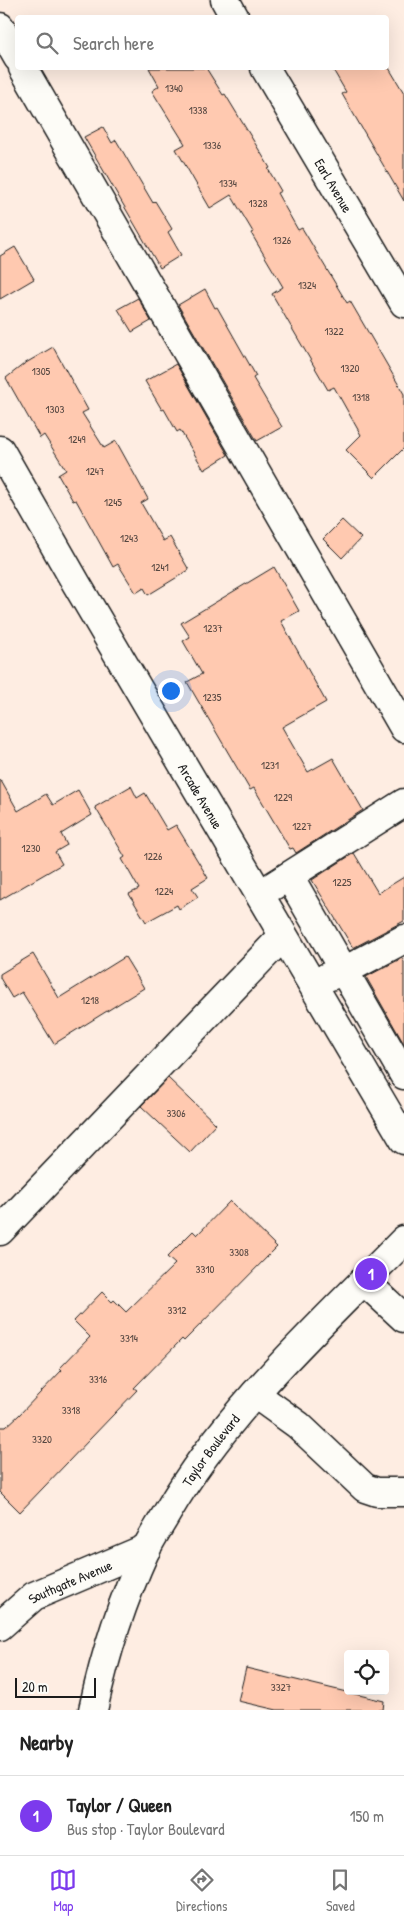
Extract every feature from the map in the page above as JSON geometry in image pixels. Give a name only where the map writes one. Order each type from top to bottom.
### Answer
[{"type":"street","points":[[225,0],[234,15]]},
{"type":"street","points":[[0,27],[15,53]]},
{"type":"street","points":[[24,70],[404,728]]},
{"type":"street","name":"Earl Avenue","points":[[266,70],[404,304]]},
{"type":"street","name":"Arcade Avenue","points":[[0,450],[404,1140]]},
{"type":"street","points":[[259,895],[404,803]]},
{"type":"street","points":[[289,876],[404,1075]]},
{"type":"street","points":[[0,1230],[283,936]]},
{"type":"street","points":[[311,984],[344,970],[404,939]]},
{"type":"street","name":"Taylor Boulevard","points":[[93,1710],[115,1623],[147,1548],[185,1482],[217,1439],[255,1394],[404,1240]]},
{"type":"street","points":[[364,1281],[404,1318]]},
{"type":"street","points":[[255,1394],[298,1425],[365,1488],[377,1492],[404,1492]]},
{"type":"street","name":"Southgate Avenue","points":[[0,1626],[34,1596],[147,1548]]},
{"type":"building","points":[[389,68],[404,93],[404,201],[342,94],[346,92],[333,70],[389,70]]},
{"type":"building","points":[[150,70],[207,70],[223,95],[225,94],[270,168],[268,169],[281,191],[277,193],[298,230],[302,228],[347,303],[350,301],[404,394],[404,448],[374,478],[346,450],[361,435],[334,387],[328,390],[272,294],[283,287],[231,195],[210,208],[176,149],[185,144],[152,91],[159,86]]},
{"type":"building","points":[[103,127],[112,143],[116,140],[153,203],[155,201],[172,229],[168,232],[181,255],[160,268],[84,137]]},
{"type":"building","points":[[15,247],[34,279],[0,299],[0,256]]},
{"type":"building","points":[[205,289],[256,376],[253,378],[282,427],[257,441],[178,305]]},
{"type":"building","points":[[138,298],[151,321],[132,332],[118,309]]},
{"type":"building","points":[[53,347],[88,410],[82,413],[104,448],[116,441],[148,499],[141,503],[163,541],[170,537],[189,570],[148,595],[144,588],[136,593],[118,564],[113,567],[76,500],[73,501],[58,475],[66,470],[44,435],[40,438],[6,378],[24,364]]},
{"type":"building","points":[[176,364],[228,455],[204,470],[180,430],[177,432],[145,381]]},
{"type":"building","points":[[342,520],[361,538],[342,558],[323,539]]},
{"type":"building","points":[[274,567],[299,611],[281,621],[326,702],[282,727],[308,772],[333,758],[363,810],[296,853],[293,848],[290,849],[254,788],[250,790],[187,682],[202,674],[183,641],[190,637],[181,623]]},
{"type":"building","points":[[0,779],[18,811],[46,794],[53,805],[78,790],[92,815],[61,834],[67,845],[55,852],[62,864],[0,900]]},
{"type":"building","points":[[131,786],[137,798],[145,793],[167,830],[176,825],[208,878],[192,888],[198,897],[179,909],[177,905],[146,922],[129,894],[139,889],[122,859],[125,857],[95,807]]},
{"type":"building","points":[[354,853],[378,893],[404,877],[404,921],[353,948],[312,880]]},
{"type":"building","points":[[33,954],[59,998],[125,957],[144,988],[54,1044],[22,992],[12,998],[0,978],[0,974]]},
{"type":"building","points":[[402,958],[404,962],[404,1044],[366,977]]},
{"type":"building","points":[[168,1078],[216,1124],[190,1152],[141,1106]]},
{"type":"building","points":[[230,1201],[277,1247],[184,1341],[182,1339],[134,1388],[137,1390],[20,1512],[0,1492],[0,1427],[6,1427],[19,1415],[62,1370],[60,1368],[90,1337],[74,1321],[102,1292],[112,1302],[114,1300],[126,1312],[175,1264],[167,1257],[193,1231],[197,1235]]},
{"type":"building","points":[[246,1668],[344,1691],[344,1695],[359,1695],[384,1701],[383,1710],[277,1710],[238,1701]]},
{"type":"place","name":"Taylor / Queen","points":[[371,1274]]}]
